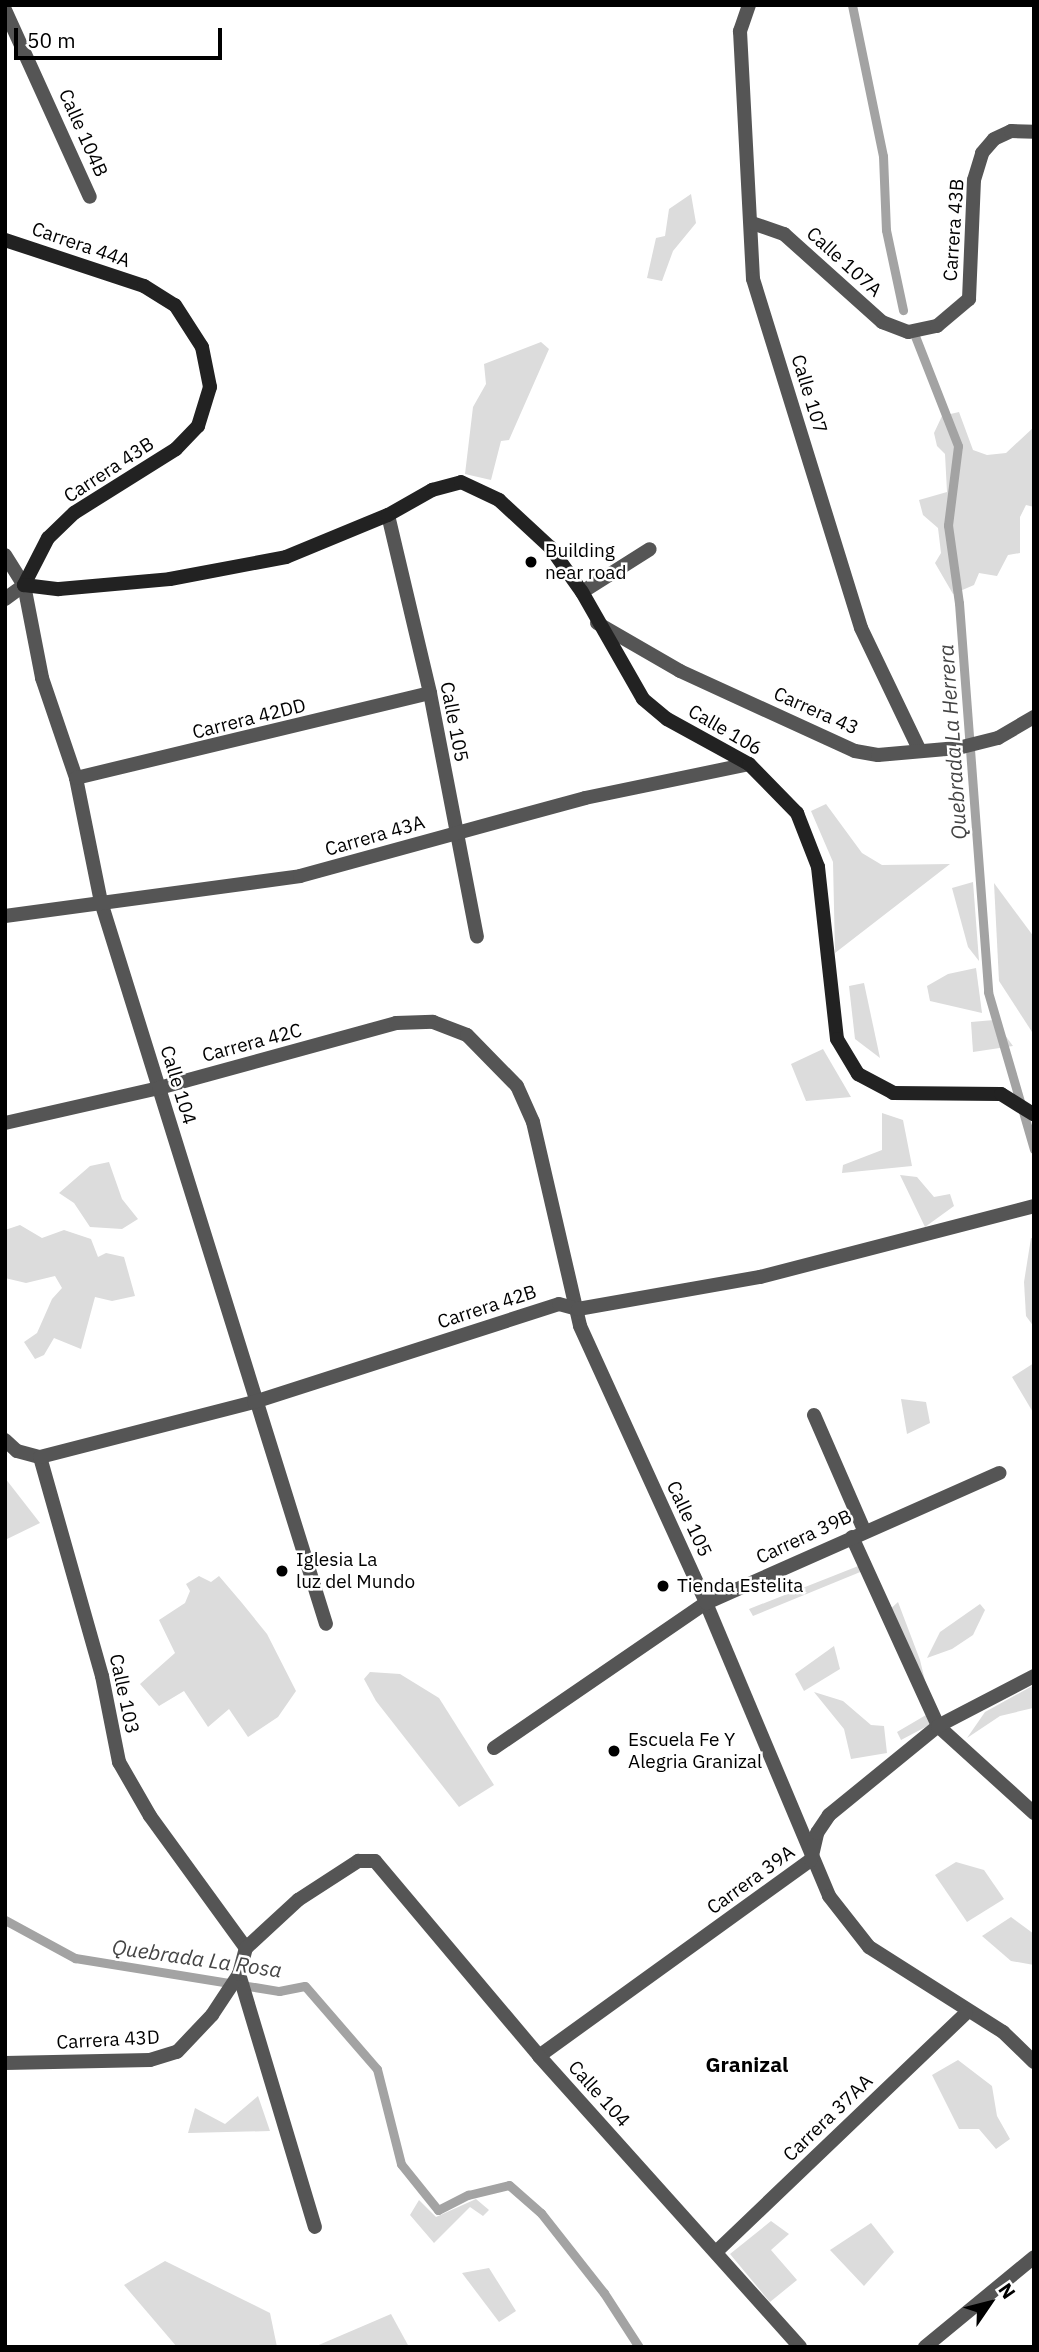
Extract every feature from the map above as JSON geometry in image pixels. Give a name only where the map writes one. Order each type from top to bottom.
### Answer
[{"type":"street","name":"Calle 107","points":[[749,5],[740,31],[753,279],[861,628],[920,751]]},
{"type":"street","name":"Calle 104B","points":[[5,10],[90,197]]},
{"type":"street","name":"Carrera 43B","points":[[908,332],[937,326],[969,299],[974,180],[982,153],[994,139],[1011,131],[1034,132]]},
{"type":"street","name":"Calle 107A","points":[[752,223],[784,234],[882,322],[908,332]]},
{"type":"street","name":"Carrera 44A","points":[[5,240],[144,286],[175,305],[202,347],[210,387],[198,426]]},
{"type":"street","name":"Carrera 43B","points":[[24,585],[48,538],[74,513],[176,449],[198,426]]},
{"type":"street","name":"Calle 106","points":[[387,515],[432,490],[461,482],[499,500],[550,547],[582,592],[596,623],[643,699],[667,719],[750,764],[797,813],[818,867],[837,1039],[858,1074],[893,1093],[988,1092],[1014,1099],[1034,1115]]},
{"type":"street","points":[[5,599],[24,585],[59,589],[170,579],[286,557],[387,515]]},
{"type":"street","name":"Calle 105","points":[[387,515],[430,694],[477,937]]},
{"type":"street","points":[[582,592],[650,549]]},
{"type":"street","name":"Calle 104","points":[[5,555],[24,585],[42,678],[76,778],[101,902],[254,1402],[326,1624]]},
{"type":"street","name":"Carrera 43","points":[[596,623],[680,671],[855,751],[878,755],[998,738],[1034,717]]},
{"type":"street","name":"Carrera 42DD","points":[[76,778],[430,694]]},
{"type":"street","name":"Carrera 43A","points":[[5,916],[300,876],[585,798],[750,764]]},
{"type":"street","name":"Carrera 42C","points":[[5,1122],[159,1088],[396,1023],[433,1023],[467,1035]]},
{"type":"street","name":"Calle 105","points":[[467,1035],[517,1086],[533,1122],[580,1326],[706,1603],[811,1860],[829,1896],[869,1947],[966,2013],[1016,2042],[1034,2062]]},
{"type":"street","name":"Carrera 42B","points":[[40,1457],[254,1402],[559,1304],[578,1309],[760,1277],[1034,1206]]},
{"type":"street","points":[[814,1415],[858,1534],[938,1726],[1034,1813]]},
{"type":"street","points":[[5,1440],[17,1451],[40,1457]]},
{"type":"street","name":"Calle 103","points":[[40,1457],[102,1676],[119,1762],[150,1816],[246,1948]]},
{"type":"street","name":"Carrera 39B","points":[[494,1748],[706,1603],[1000,1473]]},
{"type":"street","name":"Carrera 39A","points":[[539,2056],[811,1860],[817,1833],[829,1815],[938,1726],[1034,1676]]},
{"type":"street","name":"Calle 104","points":[[246,1948],[298,1900],[358,1861],[376,1861],[539,2056],[800,2347]]},
{"type":"street","name":"Carrera 43D","points":[[5,2063],[150,2060],[170,2055],[212,2015],[239,1974],[246,1948]]},
{"type":"street","points":[[239,1974],[315,2227]]},
{"type":"street","name":"Carrera 37AA","points":[[716,2252],[966,2013]]},
{"type":"street","points":[[925,2347],[1034,2257]]},
{"type":"shaded area","points":[[691,194],[696,223],[673,251],[662,281],[647,278],[656,238],[665,236],[669,209]]},
{"type":"shaded area","points":[[541,342],[549,349],[509,440],[501,441],[491,480],[465,474],[473,407],[486,384],[484,364]]},
{"type":"shaded area","points":[[959,412],[973,450],[987,455],[1006,453],[1034,427],[1034,507],[1026,505],[1020,517],[1020,553],[1008,555],[997,576],[979,573],[974,585],[953,594],[935,563],[941,553],[938,528],[923,515],[919,500],[947,492],[945,454],[937,446],[934,433],[942,416]]},
{"type":"shaded area","points":[[826,804],[862,853],[882,865],[950,864],[835,953],[833,862],[811,811]]},
{"type":"shaded area","points":[[973,882],[979,961],[968,947],[952,888]]},
{"type":"shaded area","points":[[994,883],[1034,937],[1034,1035],[999,981]]},
{"type":"shaded area","points":[[976,968],[982,1013],[930,1001],[927,986],[948,974]]},
{"type":"shaded area","points":[[864,983],[880,1058],[855,1039],[849,986]]},
{"type":"shaded area","points":[[994,1020],[1013,1046],[973,1052],[971,1022]]},
{"type":"shaded area","points":[[823,1049],[851,1097],[806,1101],[791,1064]]},
{"type":"shaded area","points":[[882,1113],[903,1120],[912,1166],[842,1173],[843,1165],[882,1150]]},
{"type":"shaded area","points":[[109,1162],[122,1199],[138,1219],[122,1229],[90,1227],[74,1203],[59,1193],[90,1166]]},
{"type":"shaded area","points":[[900,1175],[917,1177],[934,1197],[950,1194],[954,1206],[925,1227]]},
{"type":"shaded area","points":[[20,1225],[42,1238],[64,1230],[91,1239],[98,1257],[106,1253],[124,1257],[135,1296],[112,1301],[95,1297],[81,1349],[54,1338],[44,1355],[35,1359],[24,1342],[37,1333],[52,1299],[62,1288],[55,1276],[26,1283],[5,1278],[5,1230]]},
{"type":"shaded area","points":[[1031,1238],[1034,1239],[1034,1327],[1026,1316],[1024,1282]]},
{"type":"shaded area","points":[[1034,1363],[1034,1414],[1012,1377]]},
{"type":"shaded area","points":[[901,1399],[926,1402],[930,1423],[907,1434]]},
{"type":"shaded area","points":[[5,1478],[40,1523],[5,1540]]},
{"type":"shaded area","points":[[871,1561],[870,1568],[753,1616],[749,1609]]},
{"type":"shaded area","points":[[199,1576],[211,1582],[219,1576],[242,1603],[267,1634],[296,1691],[278,1717],[248,1737],[229,1709],[208,1727],[184,1691],[159,1706],[140,1684],[175,1653],[159,1620],[185,1603],[190,1591],[186,1584]]},
{"type":"shaded area","points":[[898,1602],[920,1660],[935,1722],[901,1740],[897,1732],[926,1715],[886,1613]]},
{"type":"shaded area","points":[[980,1604],[985,1610],[973,1635],[952,1649],[927,1658],[940,1632]]},
{"type":"shaded area","points":[[834,1646],[840,1669],[804,1691],[795,1674]]},
{"type":"shaded area","points":[[370,1672],[400,1674],[439,1698],[494,1785],[459,1807],[376,1701],[364,1679]]},
{"type":"shaded area","points":[[1034,1685],[1033,1708],[1000,1716],[967,1738],[985,1712]]},
{"type":"shaded area","points":[[814,1692],[843,1701],[871,1725],[884,1726],[887,1753],[851,1759],[844,1729]]},
{"type":"shaded area","points":[[956,1862],[984,1870],[1004,1899],[967,1922],[935,1875]]},
{"type":"shaded area","points":[[1011,1917],[1034,1934],[1034,1965],[1011,1961],[982,1936]]},
{"type":"shaded area","points":[[958,2060],[992,2086],[997,2116],[1010,2139],[996,2149],[979,2129],[959,2129],[932,2075]]},
{"type":"shaded area","points":[[258,2096],[270,2131],[188,2133],[195,2108],[225,2124]]},
{"type":"shaded area","points":[[476,2199],[489,2210],[483,2216],[470,2207],[434,2243],[410,2215],[419,2200],[436,2217]]},
{"type":"shaded area","points":[[771,2221],[789,2234],[771,2250],[797,2280],[770,2302],[730,2254]]},
{"type":"shaded area","points":[[871,2223],[894,2252],[864,2286],[830,2250]]},
{"type":"shaded area","points":[[165,2261],[270,2313],[277,2347],[177,2347],[124,2285]]},
{"type":"shaded area","points":[[489,2268],[516,2311],[499,2322],[462,2273]]},
{"type":"shaded area","points":[[391,2314],[409,2347],[314,2347]]},
{"type":"waterway","name":"Quebrada La Herrera","points":[[852,5],[883,156],[886,230],[903,310]]},
{"type":"waterway","name":"Quebrada La Herrera","points":[[915,336],[958,446],[948,525],[959,603],[988,992],[1034,1149]]},
{"type":"waterway","name":"Quebrada La Rosa","points":[[5,1920],[75,1958],[279,1991],[305,1986],[377,2069],[401,2164],[438,2210],[468,2195],[509,2185],[541,2213],[604,2293],[639,2347]]},
{"type":"place","name":"Building near road","points":[[531,562]]},
{"type":"place","name":"Iglesia La luz del Mundo","points":[[282,1571]]},
{"type":"place","name":"Tienda Estelita","points":[[663,1586]]},
{"type":"place","name":"Escuela Fe Y Alegria Granizal","points":[[614,1751]]},
{"type":"district","name":"Granizal","points":[[747,2064]]}]
